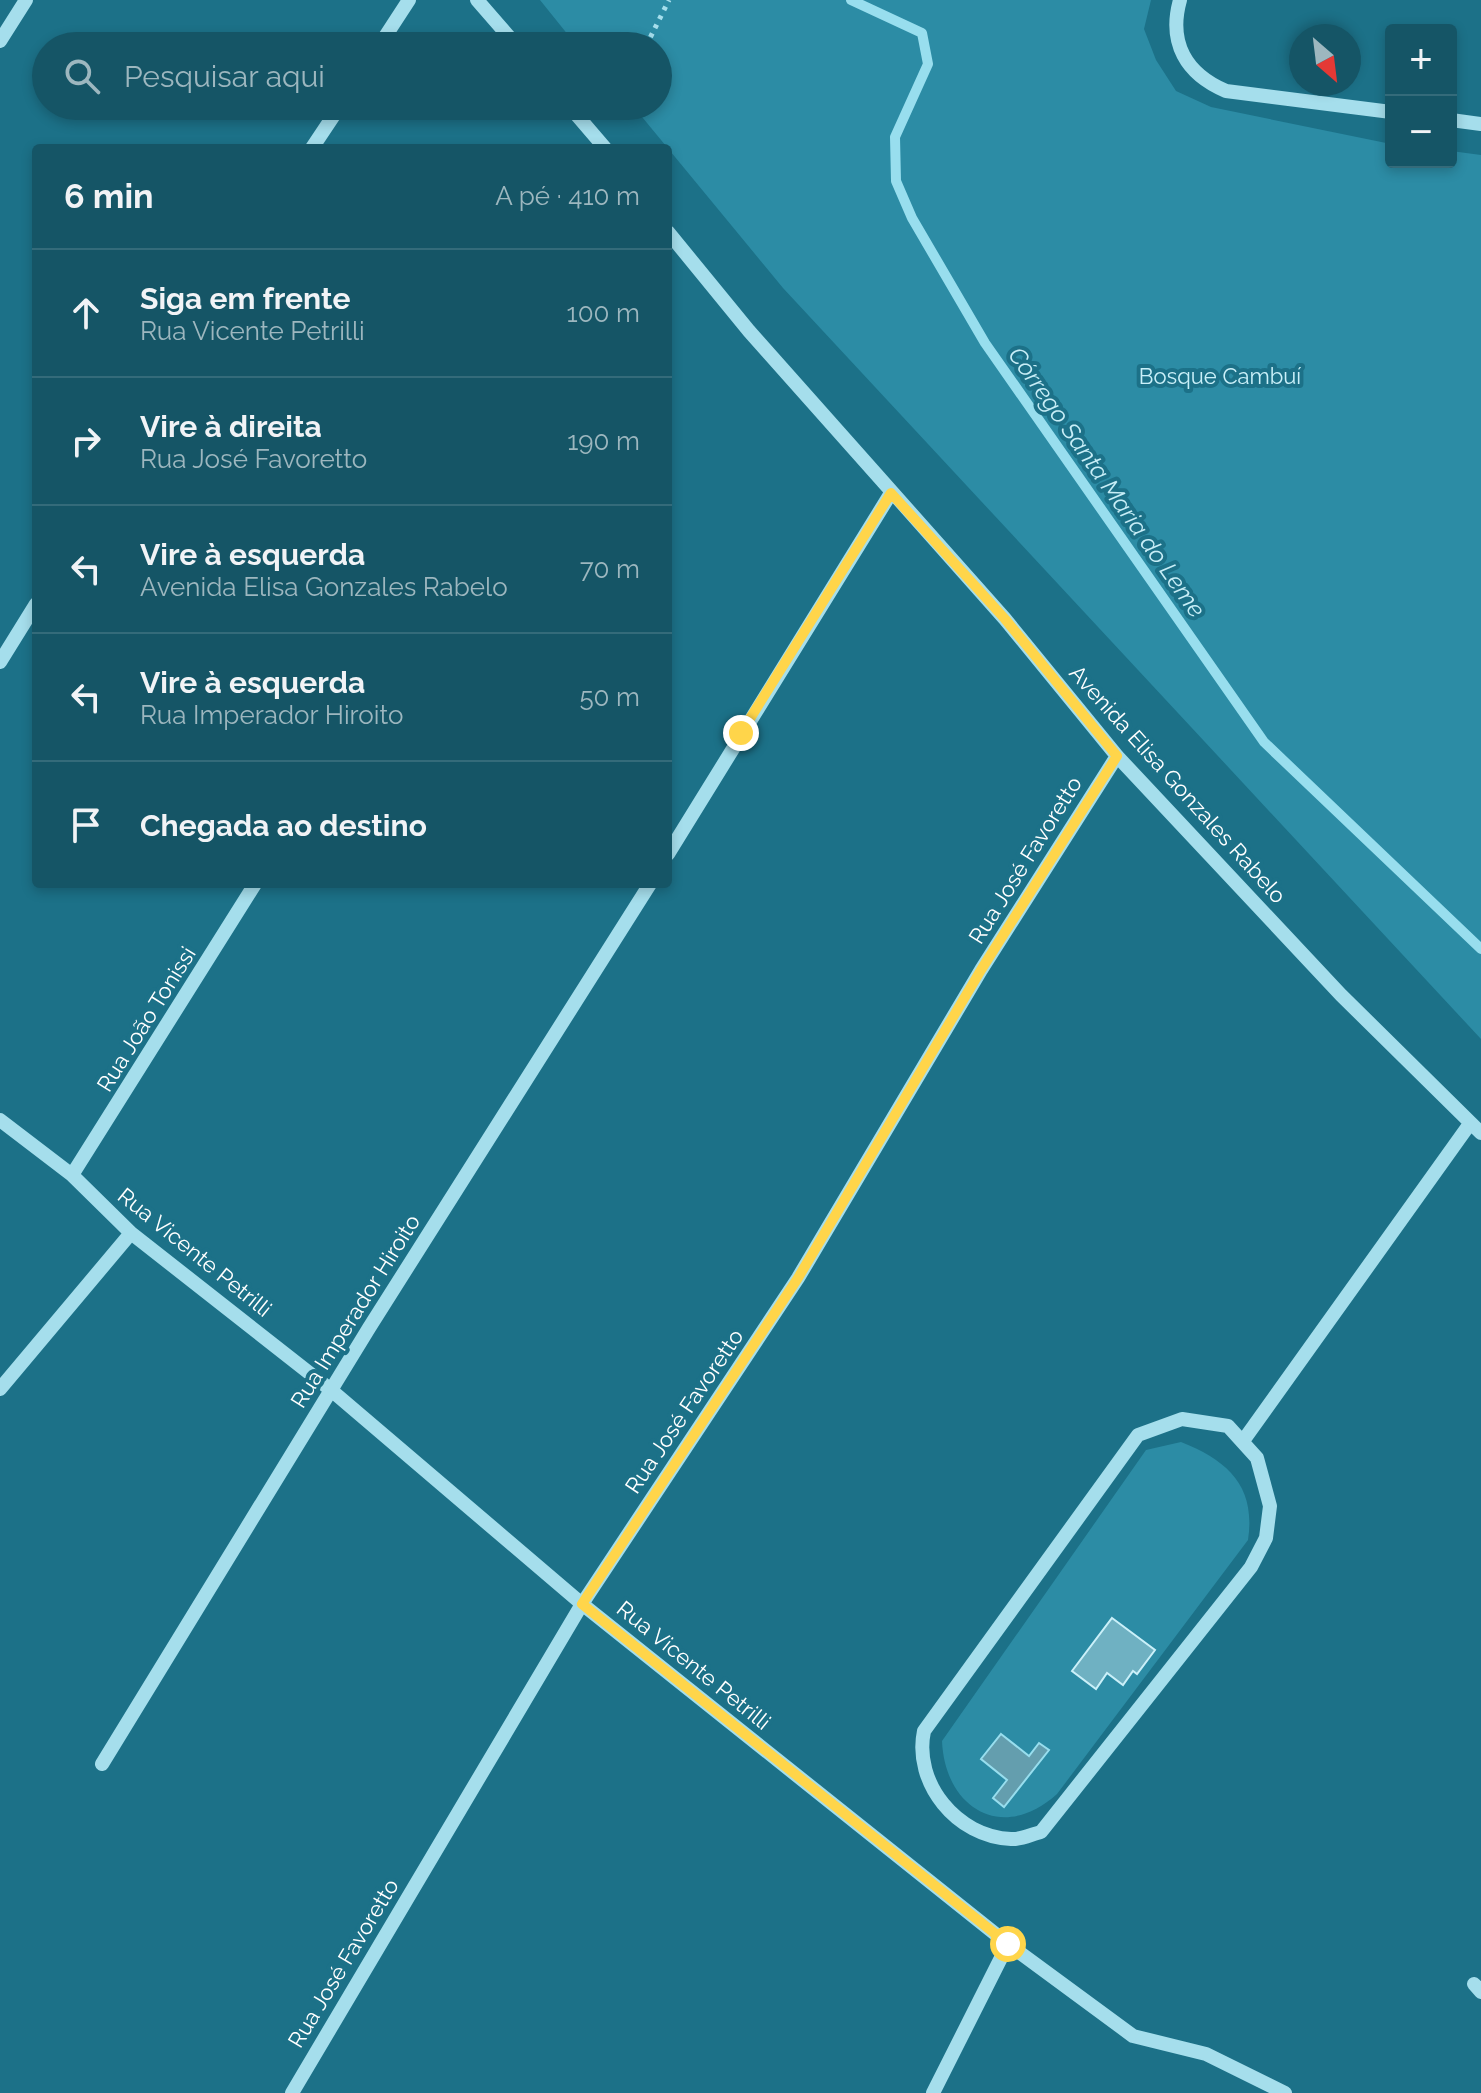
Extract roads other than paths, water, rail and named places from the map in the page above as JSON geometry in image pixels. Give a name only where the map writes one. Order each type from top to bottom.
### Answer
[{"type":"street","points":[[0,41],[26,0]]},
{"type":"street","points":[[388,32],[409,0]]},
{"type":"street","points":[[477,0],[505,32]]},
{"type":"street","points":[[1180,0],[1175,24],[1179,49],[1192,71],[1226,91],[1385,111]]},
{"type":"street","points":[[315,144],[331,120]]},
{"type":"street","points":[[581,120],[602,144]]},
{"type":"street","points":[[1457,121],[1481,124]]},
{"type":"street","name":"Avenida Elisa Gonzales Rabelo","points":[[672,237],[891,493],[1005,619],[1117,756],[1341,995],[1475,1129]]},
{"type":"street","points":[[672,848],[891,493]]},
{"type":"street","points":[[0,662],[32,610]]},
{"type":"street","name":"Rua José Favoretto","points":[[292,2093],[582,1604],[798,1278],[981,970],[1117,756]]},
{"type":"street","name":"Rua João Tonissi","points":[[72,1175],[252,888]]},
{"type":"street","name":"Rua Imperador Hiroito","points":[[102,1764],[331,1390],[647,888]]},
{"type":"street","name":"Rua Vicente Petrilli","points":[[0,1120],[72,1175],[131,1233],[331,1390],[582,1604],[1008,1944],[1133,2036],[1206,2054],[1285,2093]]},
{"type":"street","points":[[1243,1441],[1475,1129]]},
{"type":"street","points":[[0,1389],[131,1233]]},
{"type":"street","points":[[1182,1419],[1206,1420],[1228,1426],[1243,1441],[1257,1458],[1270,1506],[1266,1538],[1241,1579],[1041,1832],[1014,1840],[984,1835],[952,1813],[923,1772],[920,1752],[924,1731],[1138,1435],[1182,1419]]},
{"type":"street","points":[[933,2093],[1008,1944]]},
{"type":"waterway","name":"Córrego Santa Maria do Leme","points":[[851,0],[922,33],[928,64],[895,137],[896,181],[912,218],[985,343],[1264,742],[1481,949]]},
{"type":"park label","name":"Bosque Cambuí","points":[[1220,376]]}]
